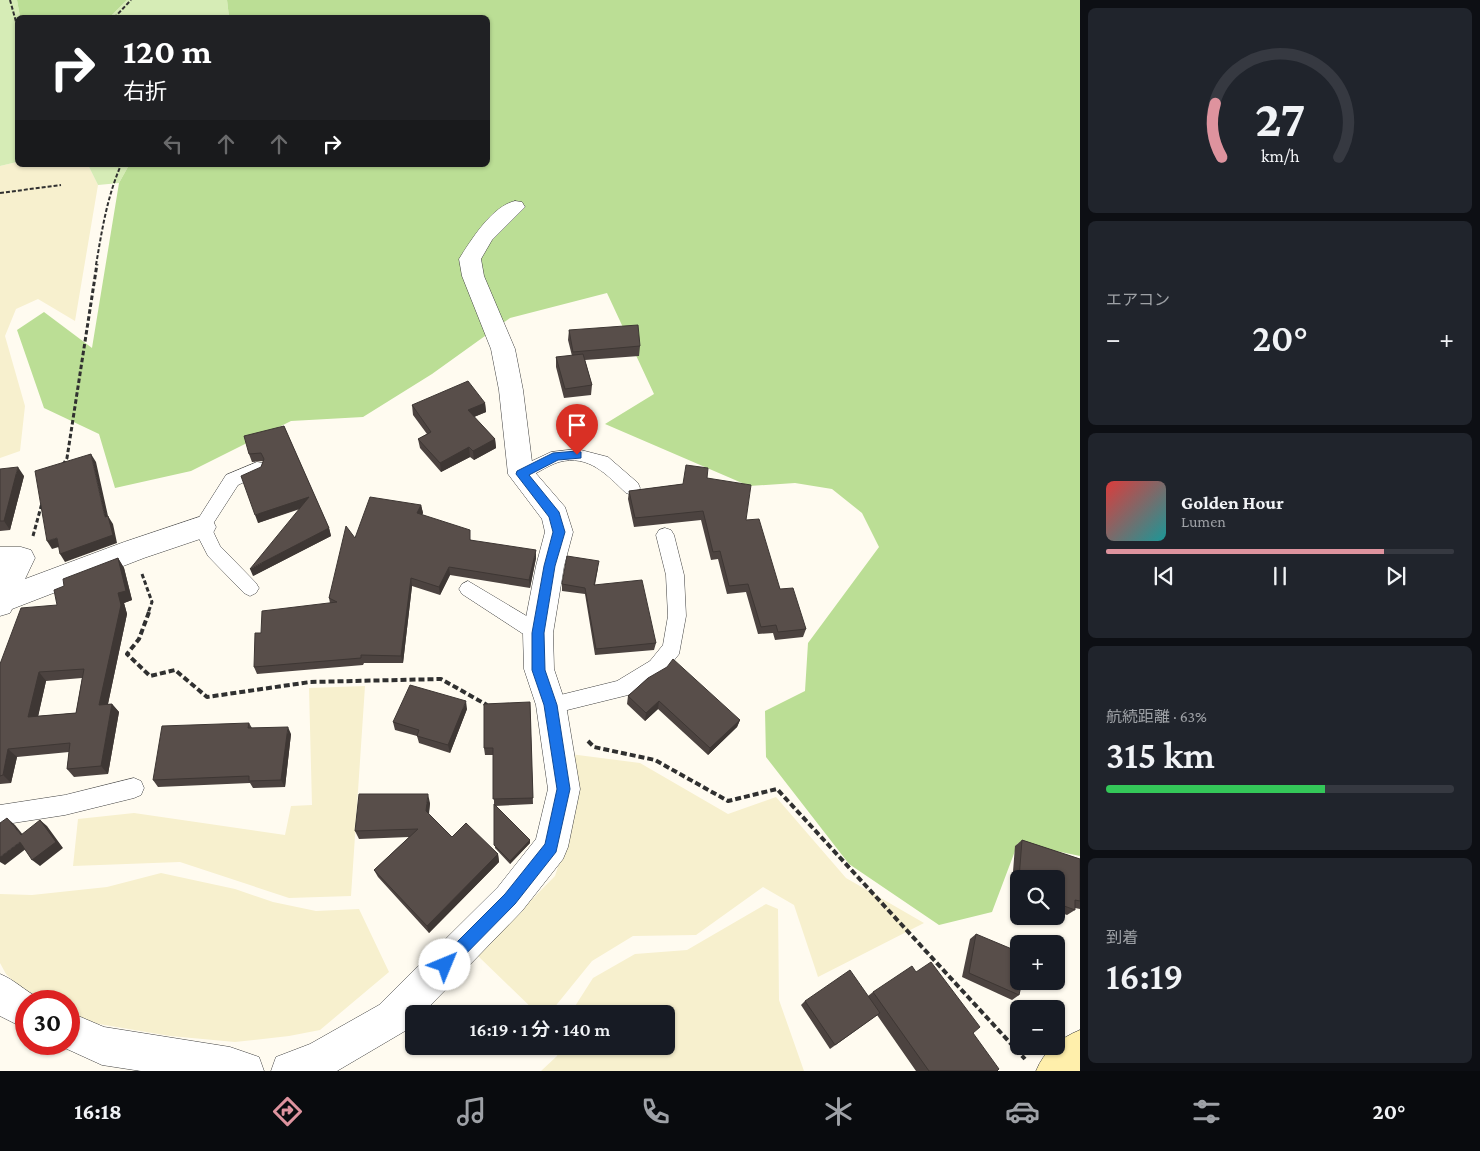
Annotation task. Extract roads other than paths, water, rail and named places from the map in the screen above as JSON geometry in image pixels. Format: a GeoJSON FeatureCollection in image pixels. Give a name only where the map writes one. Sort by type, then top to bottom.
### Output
{"type":"FeatureCollection","features":[{"type":"Feature","properties":{"kind":"main road"},"geometry":{"type":"LineString","coordinates":[[1043,1067],[1080,1049]]}},
{"type":"Feature","properties":{"kind":"street"},"geometry":{"type":"LineString","coordinates":[[290,1071],[321,1059],[392,1018],[510,899],[551,847],[564,789],[551,705],[539,670],[538,633],[550,566],[559,532],[555,515],[521,474],[503,349],[473,276],[470,259],[484,236],[516,207]]}},
{"type":"Feature","properties":{"kind":"street"},"geometry":{"type":"LineString","coordinates":[[0,602],[134,550],[202,527]]}},
{"type":"Feature","properties":{"kind":"street"},"geometry":{"type":"LineString","coordinates":[[0,602],[11,558]]}},
{"type":"Feature","properties":{"kind":"street"},"geometry":{"type":"LineString","coordinates":[[0,992],[15,1005]]}},
{"type":"Feature","properties":{"kind":"street"},"geometry":{"type":"LineString","coordinates":[[80,1035],[102,1046],[230,1066],[245,1071]]}},
{"type":"Feature","properties":{"kind":"lane"},"geometry":{"type":"LineString","coordinates":[[521,474],[557,456],[577,455],[602,461],[632,488]]}},
{"type":"Feature","properties":{"kind":"lane"},"geometry":{"type":"LineString","coordinates":[[250,588],[214,551],[202,527],[232,480],[257,468]]}},
{"type":"Feature","properties":{"kind":"lane"},"geometry":{"type":"LineString","coordinates":[[551,705],[621,689],[657,667],[672,648],[677,616],[675,576],[665,535]]}},
{"type":"Feature","properties":{"kind":"lane"},"geometry":{"type":"LineString","coordinates":[[468,589],[538,633]]}},
{"type":"Feature","properties":{"kind":"lane"},"geometry":{"type":"LineString","coordinates":[[0,815],[65,805],[134,788]]}}]}
